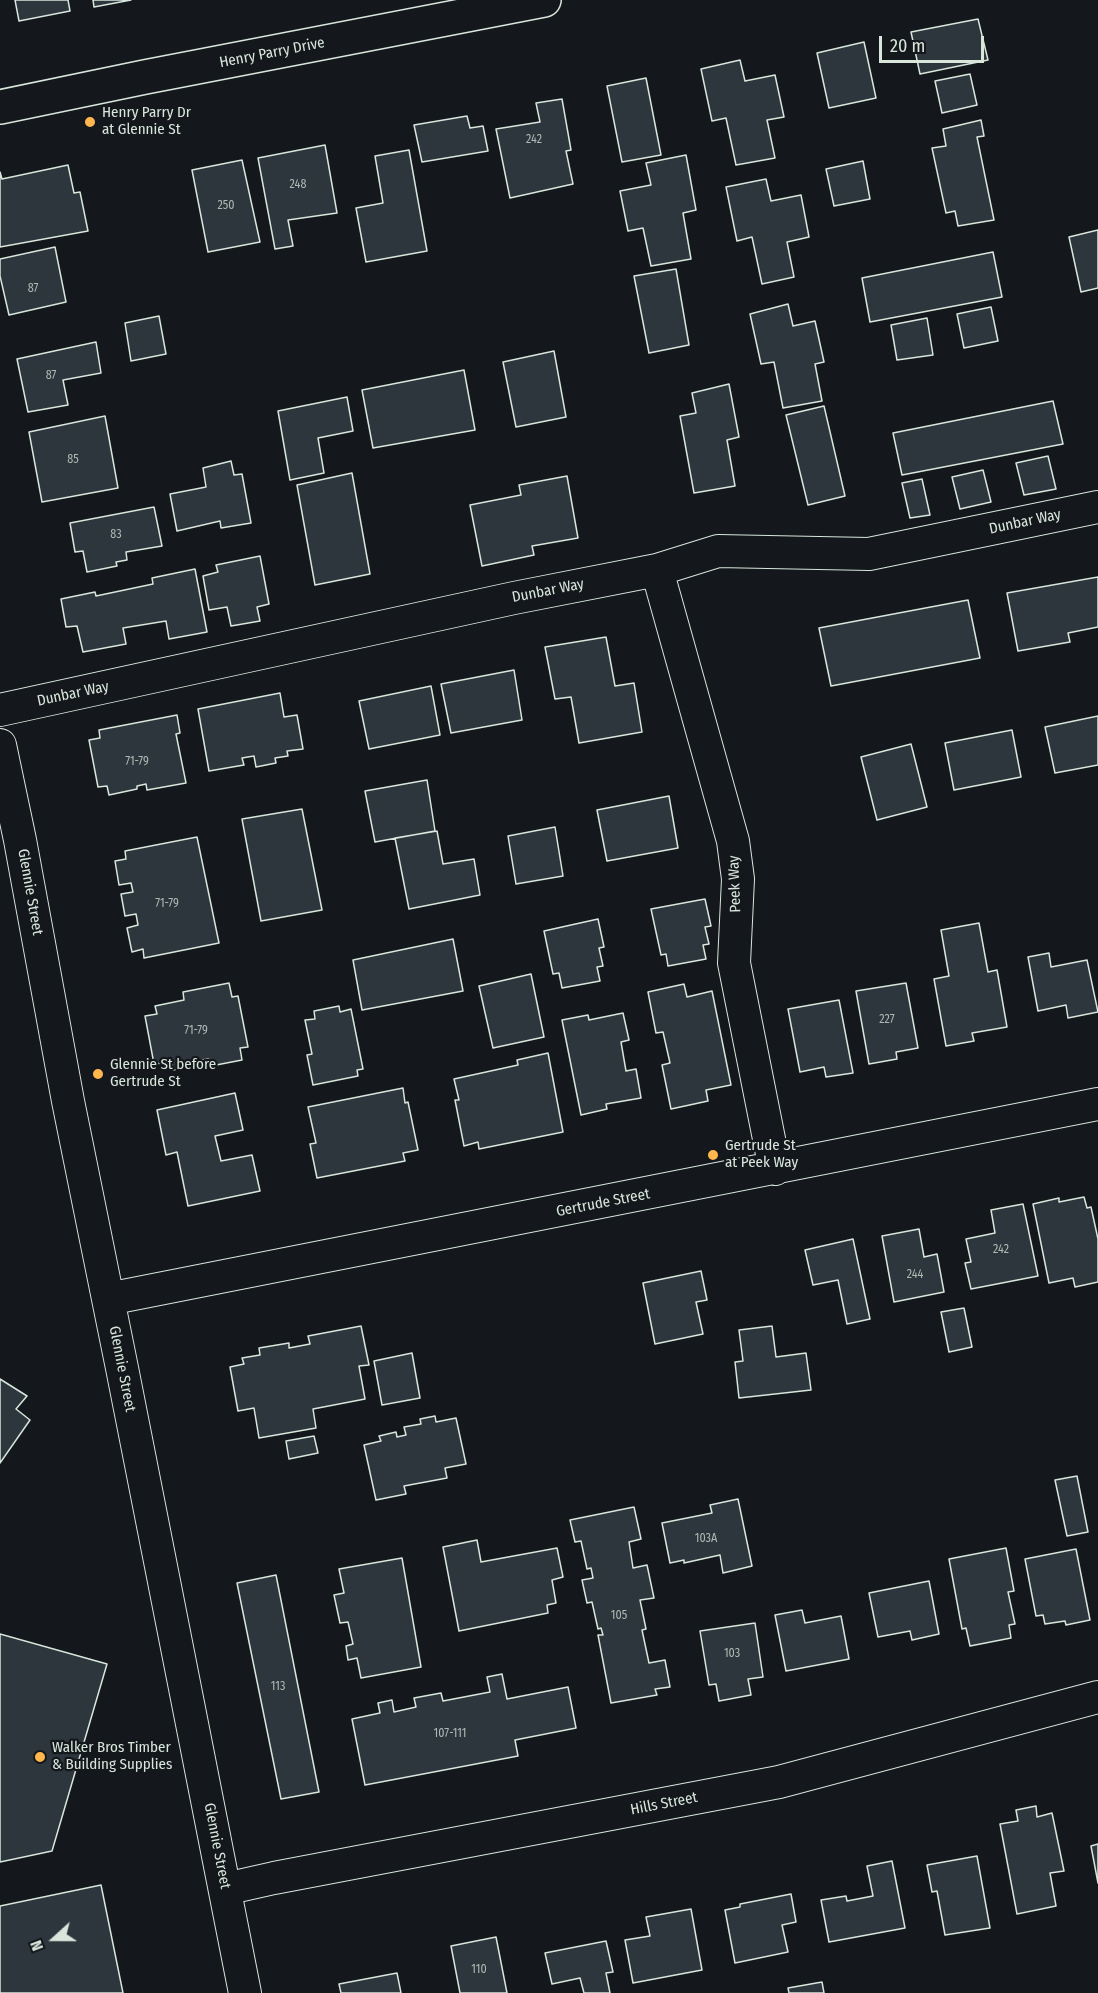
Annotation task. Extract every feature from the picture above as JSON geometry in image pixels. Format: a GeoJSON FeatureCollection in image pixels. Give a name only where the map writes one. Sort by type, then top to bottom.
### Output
{"type":"FeatureCollection","features":[{"type":"Feature","properties":{"kind":"main road","name":"Henry Parry Drive"},"geometry":{"type":"LineString","coordinates":[[0,107],[544,0]]}},
{"type":"Feature","properties":{"kind":"street","name":"Dunbar Way"},"geometry":{"type":"LineString","coordinates":[[0,710],[514,598],[657,570],[718,551],[869,554],[1098,507]]}},
{"type":"Feature","properties":{"kind":"street","name":"Peek Way"},"geometry":{"type":"LineString","coordinates":[[657,570],[733,841],[738,879],[735,963],[775,1169]]}},
{"type":"Feature","properties":{"kind":"street","name":"Glennie Street"},"geometry":{"type":"LineString","coordinates":[[0,745],[20,840],[68,1101],[245,1993]]}},
{"type":"Feature","properties":{"kind":"street","name":"Gertrude Street"},"geometry":{"type":"LineString","coordinates":[[108,1299],[1098,1104]]}},
{"type":"Feature","properties":{"kind":"street","name":"Hills Street"},"geometry":{"type":"LineString","coordinates":[[225,1889],[779,1782],[1098,1697]]}},
{"type":"Feature","properties":{"kind":"building"},"geometry":{"type":"Polygon","coordinates":[[[15,0],[68,0],[70,11],[19,21],[15,0]]]}},
{"type":"Feature","properties":{"kind":"building"},"geometry":{"type":"Polygon","coordinates":[[[93,0],[131,0],[94,7],[93,0]]]}},
{"type":"Feature","properties":{"kind":"building"},"geometry":{"type":"Polygon","coordinates":[[[978,19],[988,60],[920,74],[911,32],[978,19]]]}},
{"type":"Feature","properties":{"kind":"building"},"geometry":{"type":"Polygon","coordinates":[[[864,42],[876,98],[829,108],[817,53],[864,42]]]}},
{"type":"Feature","properties":{"kind":"building"},"geometry":{"type":"Polygon","coordinates":[[[740,60],[745,81],[775,75],[784,117],[767,120],[775,158],[736,165],[726,118],[712,121],[701,69],[740,60]]]}},
{"type":"Feature","properties":{"kind":"building"},"geometry":{"type":"Polygon","coordinates":[[[970,74],[977,105],[942,113],[935,81],[970,74]]]}},
{"type":"Feature","properties":{"kind":"building"},"geometry":{"type":"Polygon","coordinates":[[[646,78],[661,155],[622,162],[607,86],[646,78]]]}},
{"type":"Feature","properties":{"kind":"building"},"geometry":{"type":"Polygon","coordinates":[[[562,99],[571,150],[566,151],[573,184],[510,198],[496,129],[540,122],[536,103],[562,99]]]}},
{"type":"Feature","properties":{"kind":"building"},"geometry":{"type":"Polygon","coordinates":[[[467,116],[470,128],[483,126],[488,151],[422,162],[414,125],[467,116]]]}},
{"type":"Feature","properties":{"kind":"building"},"geometry":{"type":"Polygon","coordinates":[[[981,120],[984,136],[977,137],[994,220],[958,226],[955,211],[946,213],[932,148],[946,146],[943,129],[981,120]]]}},
{"type":"Feature","properties":{"kind":"building"},"geometry":{"type":"Polygon","coordinates":[[[325,145],[337,213],[288,220],[293,246],[275,249],[258,158],[325,145]]]}},
{"type":"Feature","properties":{"kind":"building"},"geometry":{"type":"Polygon","coordinates":[[[409,150],[427,251],[366,262],[356,208],[383,203],[375,156],[409,150]]]}},
{"type":"Feature","properties":{"kind":"building"},"geometry":{"type":"Polygon","coordinates":[[[686,155],[696,210],[683,213],[691,259],[651,266],[643,228],[628,231],[620,191],[651,185],[646,163],[686,155]]]}},
{"type":"Feature","properties":{"kind":"building"},"geometry":{"type":"Polygon","coordinates":[[[242,160],[260,242],[208,252],[192,170],[242,160]]]}},
{"type":"Feature","properties":{"kind":"building"},"geometry":{"type":"Polygon","coordinates":[[[863,161],[870,199],[834,206],[826,169],[863,161]]]}},
{"type":"Feature","properties":{"kind":"building"},"geometry":{"type":"Polygon","coordinates":[[[68,165],[74,193],[80,192],[88,231],[0,247],[0,172],[2,179],[68,165]]]}},
{"type":"Feature","properties":{"kind":"building"},"geometry":{"type":"Polygon","coordinates":[[[766,179],[771,201],[801,195],[809,237],[787,242],[794,277],[762,284],[752,237],[737,241],[726,187],[766,179]]]}},
{"type":"Feature","properties":{"kind":"building"},"geometry":{"type":"Polygon","coordinates":[[[1098,230],[1098,288],[1081,292],[1069,237],[1098,230]]]}},
{"type":"Feature","properties":{"kind":"building"},"geometry":{"type":"Polygon","coordinates":[[[55,247],[66,302],[9,315],[0,276],[0,259],[55,247]]]}},
{"type":"Feature","properties":{"kind":"building"},"geometry":{"type":"Polygon","coordinates":[[[993,252],[1002,297],[870,322],[862,278],[993,252]]]}},
{"type":"Feature","properties":{"kind":"building"},"geometry":{"type":"Polygon","coordinates":[[[676,269],[689,345],[649,353],[634,276],[676,269]]]}},
{"type":"Feature","properties":{"kind":"building"},"geometry":{"type":"Polygon","coordinates":[[[788,304],[793,326],[815,321],[824,362],[815,364],[822,401],[783,408],[774,362],[761,364],[750,314],[788,304]]]}},
{"type":"Feature","properties":{"kind":"building"},"geometry":{"type":"Polygon","coordinates":[[[991,307],[998,341],[964,348],[957,314],[991,307]]]}},
{"type":"Feature","properties":{"kind":"building"},"geometry":{"type":"Polygon","coordinates":[[[159,316],[166,354],[131,361],[125,323],[159,316]]]}},
{"type":"Feature","properties":{"kind":"building"},"geometry":{"type":"Polygon","coordinates":[[[927,318],[933,355],[897,360],[891,325],[927,318]]]}},
{"type":"Feature","properties":{"kind":"building"},"geometry":{"type":"Polygon","coordinates":[[[96,342],[101,373],[63,380],[68,405],[28,412],[17,359],[96,342]]]}},
{"type":"Feature","properties":{"kind":"building"},"geometry":{"type":"Polygon","coordinates":[[[554,351],[566,417],[516,427],[503,362],[554,351]]]}},
{"type":"Feature","properties":{"kind":"building"},"geometry":{"type":"Polygon","coordinates":[[[464,370],[475,430],[373,448],[362,390],[464,370]]]}},
{"type":"Feature","properties":{"kind":"building"},"geometry":{"type":"Polygon","coordinates":[[[729,384],[739,437],[727,440],[735,486],[694,493],[680,416],[696,413],[692,393],[729,384]]]}},
{"type":"Feature","properties":{"kind":"building"},"geometry":{"type":"Polygon","coordinates":[[[347,397],[353,431],[318,438],[324,473],[290,480],[278,411],[347,397]]]}},
{"type":"Feature","properties":{"kind":"building"},"geometry":{"type":"Polygon","coordinates":[[[1053,401],[1063,444],[902,475],[893,433],[1053,401]]]}},
{"type":"Feature","properties":{"kind":"building"},"geometry":{"type":"Polygon","coordinates":[[[824,406],[845,496],[808,505],[786,415],[824,406]]]}},
{"type":"Feature","properties":{"kind":"building"},"geometry":{"type":"Polygon","coordinates":[[[105,416],[118,488],[42,502],[29,432],[105,416]]]}},
{"type":"Feature","properties":{"kind":"building"},"geometry":{"type":"Polygon","coordinates":[[[1048,456],[1056,489],[1024,495],[1016,463],[1048,456]]]}},
{"type":"Feature","properties":{"kind":"building"},"geometry":{"type":"Polygon","coordinates":[[[231,461],[234,475],[242,474],[251,523],[221,528],[220,521],[177,531],[170,494],[206,487],[203,468],[231,461]]]}},
{"type":"Feature","properties":{"kind":"building"},"geometry":{"type":"Polygon","coordinates":[[[983,470],[991,502],[960,509],[952,477],[983,470]]]}},
{"type":"Feature","properties":{"kind":"building"},"geometry":{"type":"Polygon","coordinates":[[[352,473],[370,574],[315,585],[297,485],[352,473]]]}},
{"type":"Feature","properties":{"kind":"building"},"geometry":{"type":"Polygon","coordinates":[[[567,476],[578,538],[532,546],[534,555],[482,566],[470,505],[521,495],[519,485],[567,476]]]}},
{"type":"Feature","properties":{"kind":"building"},"geometry":{"type":"Polygon","coordinates":[[[922,479],[930,515],[910,518],[902,483],[922,479]]]}},
{"type":"Feature","properties":{"kind":"building"},"geometry":{"type":"Polygon","coordinates":[[[154,507],[162,546],[126,552],[127,560],[116,562],[117,566],[87,572],[83,551],[75,552],[70,523],[154,507]]]}},
{"type":"Feature","properties":{"kind":"building"},"geometry":{"type":"Polygon","coordinates":[[[260,556],[269,604],[257,607],[260,621],[231,626],[227,607],[209,610],[203,576],[218,572],[216,565],[260,556]]]}},
{"type":"Feature","properties":{"kind":"building"},"geometry":{"type":"Polygon","coordinates":[[[195,569],[207,632],[169,639],[166,621],[123,628],[126,644],[83,652],[77,626],[66,627],[61,599],[95,592],[96,596],[153,584],[152,578],[195,569]]]}},
{"type":"Feature","properties":{"kind":"building"},"geometry":{"type":"Polygon","coordinates":[[[1098,577],[1098,627],[1068,633],[1070,642],[1018,651],[1007,593],[1098,577]]]}},
{"type":"Feature","properties":{"kind":"building"},"geometry":{"type":"Polygon","coordinates":[[[968,600],[980,658],[831,686],[819,628],[968,600]]]}},
{"type":"Feature","properties":{"kind":"building"},"geometry":{"type":"Polygon","coordinates":[[[606,637],[615,686],[634,683],[642,732],[579,743],[571,697],[555,699],[545,647],[606,637]]]}},
{"type":"Feature","properties":{"kind":"building"},"geometry":{"type":"Polygon","coordinates":[[[514,670],[522,720],[451,733],[441,684],[514,670]]]}},
{"type":"Feature","properties":{"kind":"building"},"geometry":{"type":"Polygon","coordinates":[[[431,686],[440,735],[369,749],[359,701],[431,686]]]}},
{"type":"Feature","properties":{"kind":"building"},"geometry":{"type":"Polygon","coordinates":[[[280,693],[284,717],[297,715],[303,749],[287,751],[288,756],[275,758],[276,763],[256,767],[254,756],[242,758],[244,765],[209,771],[198,709],[280,693]]]}},
{"type":"Feature","properties":{"kind":"building"},"geometry":{"type":"Polygon","coordinates":[[[177,715],[180,733],[176,734],[186,783],[147,790],[146,784],[137,786],[137,789],[109,795],[107,786],[98,787],[89,740],[100,738],[99,730],[177,715]]]}},
{"type":"Feature","properties":{"kind":"building"},"geometry":{"type":"Polygon","coordinates":[[[1098,716],[1098,765],[1055,773],[1045,727],[1098,716]]]}},
{"type":"Feature","properties":{"kind":"building"},"geometry":{"type":"Polygon","coordinates":[[[1012,730],[1021,777],[954,790],[945,743],[1012,730]]]}},
{"type":"Feature","properties":{"kind":"building"},"geometry":{"type":"Polygon","coordinates":[[[911,744],[927,807],[877,820],[861,757],[911,744]]]}},
{"type":"Feature","properties":{"kind":"building"},"geometry":{"type":"Polygon","coordinates":[[[427,780],[435,831],[375,842],[365,791],[427,780]]]}},
{"type":"Feature","properties":{"kind":"building"},"geometry":{"type":"Polygon","coordinates":[[[669,796],[678,848],[607,861],[597,810],[669,796]]]}},
{"type":"Feature","properties":{"kind":"building"},"geometry":{"type":"Polygon","coordinates":[[[302,809],[322,910],[261,921],[242,819],[302,809]]]}},
{"type":"Feature","properties":{"kind":"building"},"geometry":{"type":"Polygon","coordinates":[[[555,827],[563,876],[516,884],[508,836],[555,827]]]}},
{"type":"Feature","properties":{"kind":"building"},"geometry":{"type":"Polygon","coordinates":[[[437,831],[443,864],[474,859],[480,895],[409,909],[395,838],[437,831]]]}},
{"type":"Feature","properties":{"kind":"building"},"geometry":{"type":"Polygon","coordinates":[[[197,837],[219,943],[144,958],[143,949],[132,952],[127,928],[138,925],[136,914],[125,916],[121,894],[133,892],[131,883],[119,885],[115,861],[126,859],[125,851],[197,837]]]}},
{"type":"Feature","properties":{"kind":"building"},"geometry":{"type":"Polygon","coordinates":[[[705,899],[711,926],[705,927],[709,944],[703,945],[706,959],[668,966],[666,954],[661,955],[651,909],[705,899]]]}},
{"type":"Feature","properties":{"kind":"building"},"geometry":{"type":"Polygon","coordinates":[[[598,919],[604,947],[599,948],[603,966],[597,967],[600,981],[562,988],[559,973],[553,974],[544,931],[598,919]]]}},
{"type":"Feature","properties":{"kind":"building"},"geometry":{"type":"Polygon","coordinates":[[[979,923],[988,972],[997,970],[1007,1027],[972,1033],[974,1041],[946,1046],[934,979],[949,976],[941,930],[979,923]]]}},
{"type":"Feature","properties":{"kind":"building"},"geometry":{"type":"Polygon","coordinates":[[[453,939],[463,991],[362,1010],[353,960],[453,939]]]}},
{"type":"Feature","properties":{"kind":"building"},"geometry":{"type":"Polygon","coordinates":[[[1049,953],[1051,967],[1087,960],[1098,1012],[1068,1018],[1066,1005],[1038,1011],[1028,957],[1049,953]]]}},
{"type":"Feature","properties":{"kind":"building"},"geometry":{"type":"Polygon","coordinates":[[[531,974],[544,1037],[493,1048],[479,986],[531,974]]]}},
{"type":"Feature","properties":{"kind":"building"},"geometry":{"type":"Polygon","coordinates":[[[229,983],[232,997],[238,996],[248,1047],[240,1048],[242,1060],[211,1066],[209,1059],[193,1061],[194,1066],[173,1070],[171,1062],[154,1064],[145,1016],[157,1014],[155,1006],[184,1000],[183,992],[229,983]]]}},
{"type":"Feature","properties":{"kind":"building"},"geometry":{"type":"Polygon","coordinates":[[[906,983],[918,1048],[896,1052],[897,1059],[869,1064],[856,991],[906,983]]]}},
{"type":"Feature","properties":{"kind":"building"},"geometry":{"type":"Polygon","coordinates":[[[684,984],[687,997],[712,991],[731,1085],[706,1090],[708,1101],[671,1109],[662,1065],[670,1063],[663,1032],[656,1033],[648,992],[684,984]]]}},
{"type":"Feature","properties":{"kind":"building"},"geometry":{"type":"Polygon","coordinates":[[[839,1000],[853,1073],[826,1077],[824,1067],[800,1072],[788,1009],[839,1000]]]}},
{"type":"Feature","properties":{"kind":"building"},"geometry":{"type":"Polygon","coordinates":[[[339,1006],[340,1012],[351,1009],[363,1069],[357,1070],[358,1076],[313,1085],[307,1055],[312,1054],[305,1020],[315,1019],[314,1011],[339,1006]]]}},
{"type":"Feature","properties":{"kind":"building"},"geometry":{"type":"Polygon","coordinates":[[[623,1013],[629,1040],[621,1042],[626,1071],[636,1069],[641,1098],[606,1104],[607,1109],[581,1115],[562,1020],[588,1015],[589,1020],[623,1013]]]}},
{"type":"Feature","properties":{"kind":"building"},"geometry":{"type":"Polygon","coordinates":[[[548,1053],[563,1132],[479,1149],[478,1142],[464,1146],[455,1100],[459,1100],[454,1079],[518,1065],[517,1060],[548,1053]]]}},
{"type":"Feature","properties":{"kind":"building"},"geometry":{"type":"Polygon","coordinates":[[[403,1088],[418,1150],[403,1153],[405,1161],[317,1178],[310,1144],[316,1143],[308,1107],[403,1088]]]}},
{"type":"Feature","properties":{"kind":"building"},"geometry":{"type":"Polygon","coordinates":[[[235,1093],[243,1130],[215,1136],[221,1161],[252,1155],[260,1191],[188,1206],[177,1152],[166,1155],[157,1110],[235,1093]]]}},
{"type":"Feature","properties":{"kind":"building"},"geometry":{"type":"Polygon","coordinates":[[[1084,1197],[1087,1208],[1091,1207],[1098,1239],[1098,1282],[1075,1287],[1073,1278],[1049,1283],[1033,1204],[1059,1198],[1059,1202],[1084,1197]]]}},
{"type":"Feature","properties":{"kind":"building"},"geometry":{"type":"Polygon","coordinates":[[[1023,1204],[1038,1276],[971,1289],[965,1263],[971,1262],[966,1239],[995,1233],[991,1210],[1023,1204]]]}},
{"type":"Feature","properties":{"kind":"building"},"geometry":{"type":"Polygon","coordinates":[[[919,1229],[924,1257],[937,1254],[944,1292],[894,1302],[882,1236],[919,1229]]]}},
{"type":"Feature","properties":{"kind":"building"},"geometry":{"type":"Polygon","coordinates":[[[853,1239],[870,1319],[847,1324],[838,1280],[813,1285],[805,1250],[853,1239]]]}},
{"type":"Feature","properties":{"kind":"building"},"geometry":{"type":"Polygon","coordinates":[[[701,1271],[707,1300],[696,1302],[703,1334],[655,1344],[643,1283],[701,1271]]]}},
{"type":"Feature","properties":{"kind":"building"},"geometry":{"type":"Polygon","coordinates":[[[964,1308],[972,1347],[949,1352],[941,1312],[964,1308]]]}},
{"type":"Feature","properties":{"kind":"building"},"geometry":{"type":"Polygon","coordinates":[[[361,1326],[369,1365],[359,1366],[365,1399],[313,1409],[316,1428],[259,1438],[254,1408],[238,1411],[230,1367],[244,1364],[242,1358],[260,1355],[259,1348],[289,1343],[289,1348],[310,1344],[308,1336],[361,1326]]]}},
{"type":"Feature","properties":{"kind":"building"},"geometry":{"type":"Polygon","coordinates":[[[772,1326],[776,1357],[806,1353],[811,1390],[739,1398],[735,1362],[743,1361],[739,1330],[772,1326]]]}},
{"type":"Feature","properties":{"kind":"building"},"geometry":{"type":"Polygon","coordinates":[[[412,1353],[420,1398],[382,1405],[374,1361],[412,1353]]]}},
{"type":"Feature","properties":{"kind":"building"},"geometry":{"type":"Polygon","coordinates":[[[0,1379],[27,1396],[16,1409],[30,1420],[0,1463],[0,1379]]]}},
{"type":"Feature","properties":{"kind":"building"},"geometry":{"type":"Polygon","coordinates":[[[435,1416],[436,1422],[456,1418],[466,1464],[445,1468],[447,1478],[404,1486],[406,1494],[376,1500],[364,1445],[381,1441],[379,1436],[396,1432],[397,1437],[406,1435],[404,1427],[421,1424],[420,1419],[435,1416]]]}},
{"type":"Feature","properties":{"kind":"building"},"geometry":{"type":"Polygon","coordinates":[[[314,1436],[318,1453],[289,1459],[286,1441],[314,1436]]]}},
{"type":"Feature","properties":{"kind":"building"},"geometry":{"type":"Polygon","coordinates":[[[1077,1476],[1088,1532],[1067,1536],[1055,1480],[1077,1476]]]}},
{"type":"Feature","properties":{"kind":"building"},"geometry":{"type":"Polygon","coordinates":[[[738,1499],[752,1566],[723,1573],[720,1555],[684,1563],[684,1560],[670,1563],[662,1523],[712,1513],[710,1505],[738,1499]]]}},
{"type":"Feature","properties":{"kind":"building"},"geometry":{"type":"Polygon","coordinates":[[[634,1507],[641,1539],[629,1542],[633,1568],[647,1565],[654,1598],[640,1600],[646,1629],[642,1630],[649,1663],[665,1660],[670,1687],[655,1689],[657,1695],[611,1703],[598,1635],[603,1635],[601,1628],[598,1629],[592,1602],[587,1603],[582,1580],[593,1578],[591,1568],[587,1569],[581,1541],[575,1542],[570,1520],[634,1507]]]}},
{"type":"Feature","properties":{"kind":"building"},"geometry":{"type":"Polygon","coordinates":[[[477,1540],[481,1562],[557,1548],[563,1577],[552,1580],[556,1603],[547,1605],[548,1613],[459,1631],[443,1547],[477,1540]]]}},
{"type":"Feature","properties":{"kind":"building"},"geometry":{"type":"Polygon","coordinates":[[[1006,1548],[1014,1591],[1008,1592],[1015,1624],[1009,1625],[1011,1638],[970,1646],[966,1628],[962,1629],[949,1559],[1006,1548]]]}},
{"type":"Feature","properties":{"kind":"building"},"geometry":{"type":"Polygon","coordinates":[[[1076,1549],[1090,1620],[1066,1625],[1065,1621],[1045,1624],[1043,1615],[1036,1616],[1025,1559],[1076,1549]]]}},
{"type":"Feature","properties":{"kind":"building"},"geometry":{"type":"Polygon","coordinates":[[[402,1558],[421,1667],[361,1678],[357,1658],[348,1660],[346,1646],[353,1644],[348,1622],[340,1623],[334,1595],[344,1593],[339,1569],[402,1558]]]}},
{"type":"Feature","properties":{"kind":"building"},"geometry":{"type":"Polygon","coordinates":[[[276,1575],[319,1792],[281,1799],[237,1583],[276,1575]]]}},
{"type":"Feature","properties":{"kind":"building"},"geometry":{"type":"Polygon","coordinates":[[[929,1581],[939,1634],[912,1640],[910,1631],[878,1637],[869,1593],[929,1581]]]}},
{"type":"Feature","properties":{"kind":"building"},"geometry":{"type":"Polygon","coordinates":[[[802,1610],[805,1623],[841,1616],[849,1659],[786,1671],[775,1615],[802,1610]]]}},
{"type":"Feature","properties":{"kind":"building"},"geometry":{"type":"Polygon","coordinates":[[[755,1623],[763,1677],[748,1679],[751,1695],[719,1701],[716,1684],[709,1685],[700,1631],[755,1623]]]}},
{"type":"Feature","properties":{"kind":"building","name":"Walker Bros Timber & Building Supplies"},"geometry":{"type":"Polygon","coordinates":[[[0,1634],[107,1664],[52,1851],[0,1862],[0,1634]]]}},
{"type":"Feature","properties":{"kind":"building"},"geometry":{"type":"Polygon","coordinates":[[[502,1674],[507,1699],[568,1687],[576,1728],[515,1740],[518,1756],[365,1785],[352,1719],[380,1713],[378,1703],[392,1700],[394,1712],[416,1707],[414,1698],[441,1693],[443,1701],[490,1692],[487,1677],[502,1674]]]}},
{"type":"Feature","properties":{"kind":"building"},"geometry":{"type":"Polygon","coordinates":[[[1036,1806],[1037,1817],[1052,1813],[1064,1871],[1050,1873],[1056,1906],[1017,1914],[1000,1824],[1018,1821],[1016,1810],[1036,1806]]]}},
{"type":"Feature","properties":{"kind":"building"},"geometry":{"type":"Polygon","coordinates":[[[1098,1844],[1098,1883],[1091,1846],[1098,1844]]]}},
{"type":"Feature","properties":{"kind":"building"},"geometry":{"type":"Polygon","coordinates":[[[977,1856],[990,1928],[945,1935],[937,1891],[932,1892],[927,1865],[977,1856]]]}},
{"type":"Feature","properties":{"kind":"building"},"geometry":{"type":"Polygon","coordinates":[[[892,1861],[905,1928],[829,1942],[821,1900],[846,1896],[847,1901],[873,1896],[867,1866],[892,1861]]]}},
{"type":"Feature","properties":{"kind":"building"},"geometry":{"type":"Polygon","coordinates":[[[101,1885],[123,1993],[0,1993],[0,1906],[101,1885]]]}},
{"type":"Feature","properties":{"kind":"building"},"geometry":{"type":"Polygon","coordinates":[[[791,1894],[796,1922],[782,1925],[788,1952],[735,1963],[725,1910],[740,1907],[740,1904],[791,1894]]]}},
{"type":"Feature","properties":{"kind":"building"},"geometry":{"type":"Polygon","coordinates":[[[691,1909],[702,1970],[633,1983],[625,1940],[650,1936],[646,1917],[691,1909]]]}},
{"type":"Feature","properties":{"kind":"building"},"geometry":{"type":"Polygon","coordinates":[[[496,1937],[507,1993],[460,1993],[451,1946],[496,1937]]]}},
{"type":"Feature","properties":{"kind":"building"},"geometry":{"type":"Polygon","coordinates":[[[606,1941],[613,1972],[606,1973],[610,1993],[584,1993],[580,1978],[552,1984],[545,1953],[606,1941]]]}},
{"type":"Feature","properties":{"kind":"building"},"geometry":{"type":"Polygon","coordinates":[[[397,1973],[401,1993],[341,1993],[339,1984],[397,1973]]]}},
{"type":"Feature","properties":{"kind":"building"},"geometry":{"type":"Polygon","coordinates":[[[822,1982],[824,1993],[789,1993],[788,1988],[822,1982]]]}},
{"type":"Feature","properties":{"kind":"place","name":"Henry Parry Dr at Glennie St"},"geometry":{"type":"Point","coordinates":[90,122]}},
{"type":"Feature","properties":{"kind":"place","name":"Glennie St before Gertrude St"},"geometry":{"type":"Point","coordinates":[98,1074]}},
{"type":"Feature","properties":{"kind":"place","name":"Gertrude St at Peek Way"},"geometry":{"type":"Point","coordinates":[713,1155]}},
{"type":"Feature","properties":{"kind":"place","name":"Walker Bros Timber & Building Supplies"},"geometry":{"type":"Point","coordinates":[40,1757]}}]}
